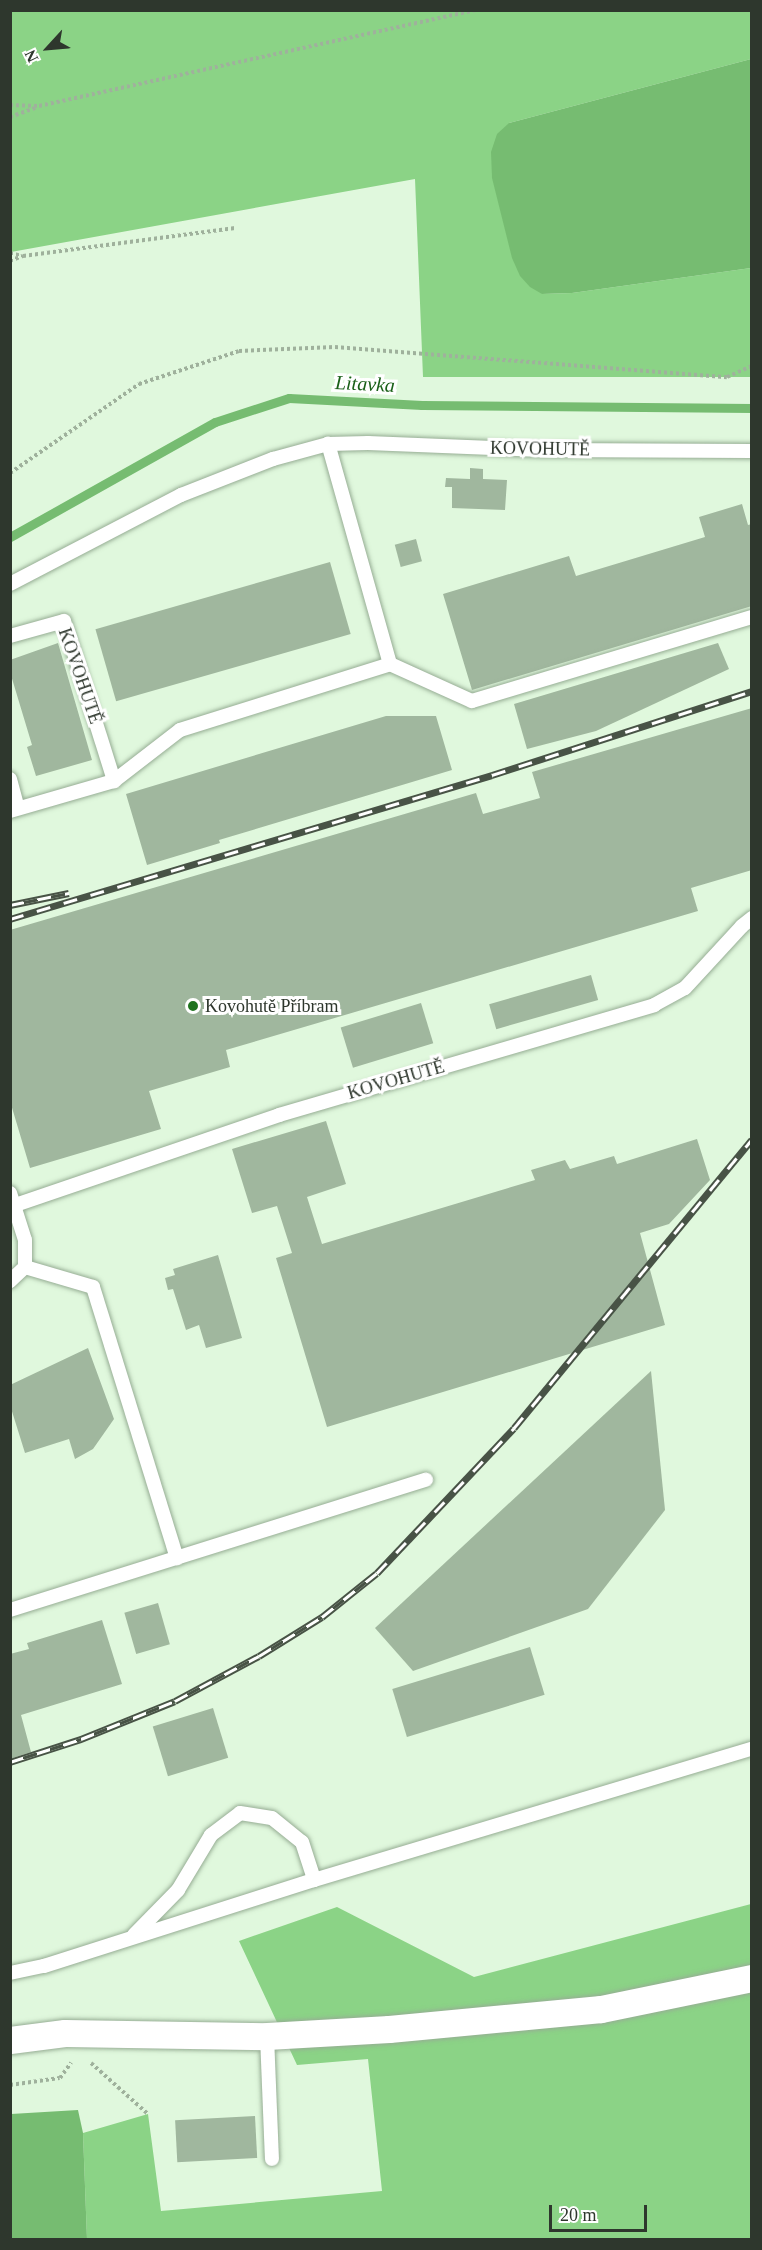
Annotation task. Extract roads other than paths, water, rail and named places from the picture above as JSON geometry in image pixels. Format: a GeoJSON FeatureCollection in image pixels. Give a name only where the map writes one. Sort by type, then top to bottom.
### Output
{"type":"FeatureCollection","features":[{"type":"Feature","properties":{"kind":"street"},"geometry":{"type":"LineString","coordinates":[[10,2040],[72,2043],[389,2029],[601,2009],[752,1978]]}},
{"type":"Feature","properties":{"kind":"lane","name":"KOVOHUTĚ"},"geometry":{"type":"LineString","coordinates":[[10,584],[181,495],[273,459],[328,444],[368,443],[542,450],[752,451]]}},
{"type":"Feature","properties":{"kind":"lane"},"geometry":{"type":"LineString","coordinates":[[328,444],[390,664]]}},
{"type":"Feature","properties":{"kind":"lane"},"geometry":{"type":"LineString","coordinates":[[10,779],[14,810],[114,781],[180,730],[390,664],[472,701],[752,617]]}},
{"type":"Feature","properties":{"kind":"lane","name":"KOVOHUTĚ"},"geometry":{"type":"LineString","coordinates":[[10,636],[64,621],[114,781]]}},
{"type":"Feature","properties":{"kind":"lane","name":"KOVOHUTĚ"},"geometry":{"type":"LineString","coordinates":[[25,1266],[25,1240],[13,1199],[279,1114],[654,1005],[686,988],[752,918]]}},
{"type":"Feature","properties":{"kind":"lane"},"geometry":{"type":"LineString","coordinates":[[10,1281],[25,1266],[93,1287],[177,1558]]}},
{"type":"Feature","properties":{"kind":"lane"},"geometry":{"type":"LineString","coordinates":[[10,1610],[426,1480]]}},
{"type":"Feature","properties":{"kind":"lane"},"geometry":{"type":"LineString","coordinates":[[10,1973],[44,1966],[314,1880],[752,1749]]}},
{"type":"Feature","properties":{"kind":"lane"},"geometry":{"type":"LineString","coordinates":[[133,1936],[178,1890],[211,1835],[240,1813],[272,1818],[302,1842],[314,1880]]}},
{"type":"Feature","properties":{"kind":"lane"},"geometry":{"type":"LineString","coordinates":[[267,2036],[272,2158]]}},
{"type":"Feature","properties":{"kind":"waterway","name":"Litavka"},"geometry":{"type":"LineString","coordinates":[[10,537],[215,422],[289,398],[422,405],[752,408]]}},
{"type":"Feature","properties":{"kind":"railway"},"geometry":{"type":"LineString","coordinates":[[10,919],[492,775],[752,691]]}},
{"type":"Feature","properties":{"kind":"railway"},"geometry":{"type":"LineString","coordinates":[[10,905],[69,893]]}},
{"type":"Feature","properties":{"kind":"railway"},"geometry":{"type":"LineString","coordinates":[[10,1762],[81,1739],[175,1701],[259,1656],[322,1617],[377,1573],[514,1428],[752,1139]]}},
{"type":"Feature","properties":{"kind":"place","name":"Kovohutě Příbram"},"geometry":{"type":"Point","coordinates":[193,1006]}}]}
